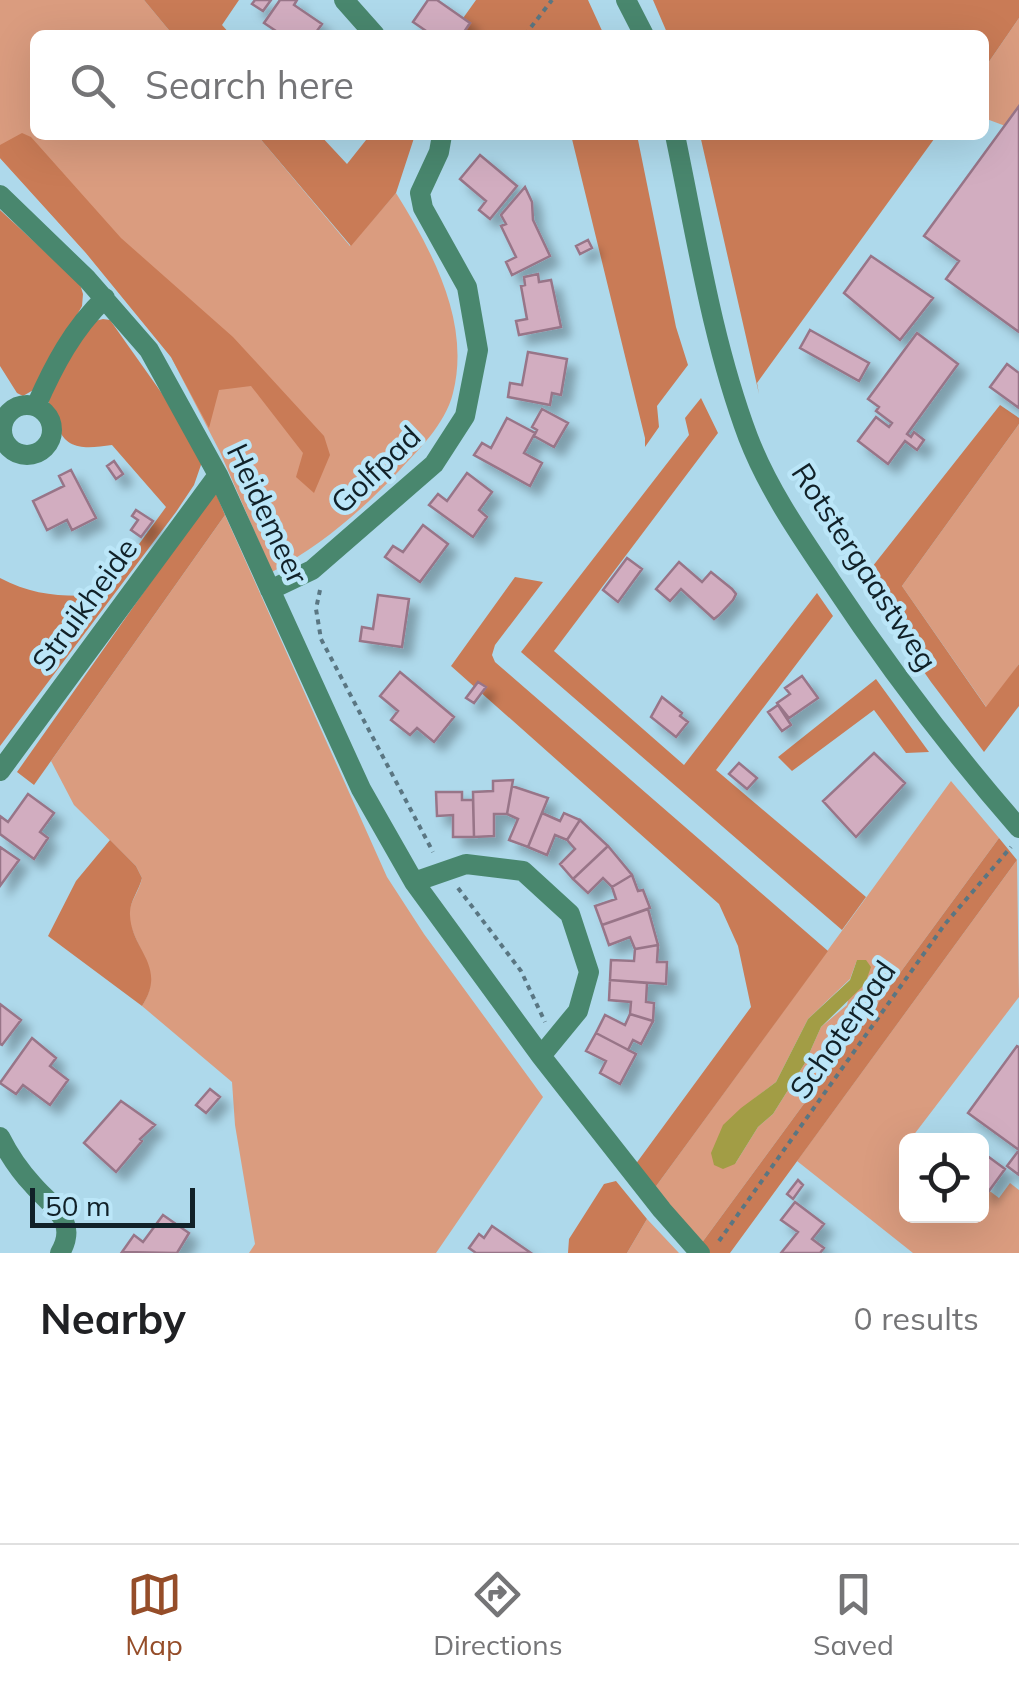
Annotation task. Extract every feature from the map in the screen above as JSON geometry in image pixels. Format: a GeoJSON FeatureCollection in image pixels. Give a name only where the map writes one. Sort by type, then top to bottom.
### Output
{"type":"FeatureCollection","features":[{"type":"Feature","properties":{"kind":"street"},"geometry":{"type":"LineString","coordinates":[[344,0],[370,30]]}},
{"type":"Feature","properties":{"kind":"street"},"geometry":{"type":"LineString","coordinates":[[626,0],[641,30]]}},
{"type":"Feature","properties":{"kind":"street","name":"Golfpad"},"geometry":{"type":"LineString","coordinates":[[270,590],[312,570],[434,464],[465,416],[478,350],[466,287],[423,208],[420,193],[441,140]]}},
{"type":"Feature","properties":{"kind":"street","name":"Rotstergaastweg"},"geometry":{"type":"LineString","coordinates":[[676,140],[716,327],[748,436],[766,475],[787,515],[858,622],[943,736],[1019,828]]}},
{"type":"Feature","properties":{"kind":"street","name":"Heidemeer"},"geometry":{"type":"LineString","coordinates":[[0,195],[105,298],[150,350],[218,475],[361,789],[414,882],[547,1048],[662,1210],[708,1249]]}},
{"type":"Feature","properties":{"kind":"street"},"geometry":{"type":"LineString","coordinates":[[36,406],[65,346],[86,316],[105,298]]}},
{"type":"Feature","properties":{"kind":"street","name":"Struikheide"},"geometry":{"type":"LineString","coordinates":[[0,772],[218,475]]}},
{"type":"Feature","properties":{"kind":"street"},"geometry":{"type":"LineString","coordinates":[[414,882],[466,864],[523,870],[570,914],[589,972],[578,1011],[547,1048]]}},
{"type":"Feature","properties":{"kind":"street"},"geometry":{"type":"LineString","coordinates":[[0,1137],[22,1173],[61,1212],[68,1228],[60,1253]]}},
{"type":"Feature","properties":{"kind":"path"},"geometry":{"type":"LineString","coordinates":[[530,30],[552,0]]}},
{"type":"Feature","properties":{"kind":"path"},"geometry":{"type":"LineString","coordinates":[[312,570],[320,587],[316,609],[321,639],[443,872],[476,908],[521,971],[547,1048]]}},
{"type":"Feature","properties":{"kind":"path","name":"Schoterpad"},"geometry":{"type":"LineString","coordinates":[[708,1249],[945,924],[1019,839]]}},
{"type":"Feature","properties":{"kind":"shaded area"},"geometry":{"type":"Polygon","coordinates":[[[0,0],[144,0],[169,30],[30,30],[30,140],[261,140],[350,246],[396,193],[435,263],[452,314],[457,366],[444,416],[422,446],[368,502],[323,539],[272,572],[220,452],[171,357],[86,253],[0,158],[0,0]]]}},
{"type":"Feature","properties":{"kind":"shaded area"},"geometry":{"type":"Polygon","coordinates":[[[144,0],[239,0],[222,25],[226,30],[169,30],[144,0]]]}},
{"type":"Feature","properties":{"kind":"shaded area"},"geometry":{"type":"Polygon","coordinates":[[[476,0],[588,0],[602,30],[455,30],[476,0]]]}},
{"type":"Feature","properties":{"kind":"shaded area"},"geometry":{"type":"Polygon","coordinates":[[[653,0],[1019,0],[1019,18],[989,62],[989,30],[666,30],[653,0]]]}},
{"type":"Feature","properties":{"kind":"shaded area"},"geometry":{"type":"Polygon","coordinates":[[[1019,18],[1019,131],[989,120],[989,62],[1019,18]]]}},
{"type":"Feature","properties":{"kind":"shaded area"},"geometry":{"type":"Polygon","coordinates":[[[22,133],[30,137],[121,238],[233,337],[324,436],[330,455],[314,493],[296,477],[303,453],[251,386],[219,390],[209,428],[171,357],[86,253],[0,158],[0,145],[22,133]]]}},
{"type":"Feature","properties":{"kind":"shaded area"},"geometry":{"type":"Polygon","coordinates":[[[261,140],[325,140],[347,164],[366,140],[413,140],[396,193],[351,246],[261,140]]]}},
{"type":"Feature","properties":{"kind":"shaded area"},"geometry":{"type":"Polygon","coordinates":[[[572,140],[638,140],[676,327],[688,365],[657,406],[659,427],[645,447],[572,140]]]}},
{"type":"Feature","properties":{"kind":"shaded area"},"geometry":{"type":"Polygon","coordinates":[[[701,140],[933,140],[757,383],[759,394],[701,140]]]}},
{"type":"Feature","properties":{"kind":"shaded area"},"geometry":{"type":"Polygon","coordinates":[[[0,210],[80,284],[83,294],[82,306],[35,389],[23,396],[0,366],[0,210]]]}},
{"type":"Feature","properties":{"kind":"shaded area"},"geometry":{"type":"Polygon","coordinates":[[[110,320],[163,395],[202,462],[194,485],[176,512],[0,746],[0,578],[50,594],[102,595],[166,507],[112,445],[87,447],[67,441],[51,412],[49,396],[56,376],[95,321],[110,320]]]}},
{"type":"Feature","properties":{"kind":"shaded area"},"geometry":{"type":"Polygon","coordinates":[[[701,398],[718,433],[554,651],[684,765],[817,593],[833,616],[716,770],[866,897],[842,930],[521,652],[689,435],[685,418],[701,398]]]}},
{"type":"Feature","properties":{"kind":"shaded area"},"geometry":{"type":"Polygon","coordinates":[[[1000,405],[1019,418],[1019,424],[902,586],[986,707],[1019,664],[1019,706],[984,752],[861,581],[1000,405]]]}},
{"type":"Feature","properties":{"kind":"shaded area"},"geometry":{"type":"Polygon","coordinates":[[[1019,424],[1019,664],[987,708],[902,586],[1019,424]]]}},
{"type":"Feature","properties":{"kind":"shaded area"},"geometry":{"type":"Polygon","coordinates":[[[215,491],[225,515],[34,785],[17,772],[215,491]]]}},
{"type":"Feature","properties":{"kind":"shaded area"},"geometry":{"type":"Polygon","coordinates":[[[225,515],[387,877],[543,1097],[436,1253],[249,1253],[255,1244],[235,1125],[232,1082],[142,1006],[148,994],[150,973],[129,917],[142,878],[136,866],[74,805],[51,761],[225,515]]]}},
{"type":"Feature","properties":{"kind":"shaded area"},"geometry":{"type":"Polygon","coordinates":[[[515,577],[543,582],[495,645],[495,662],[828,951],[654,1189],[635,1165],[751,1007],[738,946],[719,904],[451,666],[515,577]]]}},
{"type":"Feature","properties":{"kind":"shaded area"},"geometry":{"type":"Polygon","coordinates":[[[876,679],[929,752],[906,753],[874,710],[792,771],[778,757],[876,679]]]}},
{"type":"Feature","properties":{"kind":"shaded area"},"geometry":{"type":"Polygon","coordinates":[[[951,781],[999,838],[701,1244],[654,1189],[951,781]],[[857,960],[850,979],[808,1019],[776,1082],[755,1098],[735,1164],[758,1127],[773,1114],[805,1063],[821,1027],[847,1005],[857,960]]]}},
{"type":"Feature","properties":{"kind":"shaded area"},"geometry":{"type":"Polygon","coordinates":[[[999,838],[1017,860],[730,1253],[710,1253],[701,1244],[999,838]]]}},
{"type":"Feature","properties":{"kind":"shaded area"},"geometry":{"type":"Polygon","coordinates":[[[110,840],[136,866],[142,878],[130,915],[150,969],[149,992],[142,1006],[48,936],[76,881],[110,840]]]}},
{"type":"Feature","properties":{"kind":"shaded area"},"geometry":{"type":"Polygon","coordinates":[[[1017,860],[1019,997],[915,1133],[899,1133],[899,1223],[989,1223],[989,1190],[999,1198],[1010,1183],[1019,1190],[1019,1253],[913,1253],[797,1161],[1017,860]]]}},
{"type":"Feature","properties":{"kind":"shaded area"},"geometry":{"type":"Polygon","coordinates":[[[857,960],[866,960],[871,967],[865,984],[821,1027],[805,1063],[773,1114],[758,1127],[735,1164],[723,1169],[714,1165],[711,1153],[723,1125],[776,1082],[808,1019],[850,980],[857,960]]]}},
{"type":"Feature","properties":{"kind":"shaded area"},"geometry":{"type":"Polygon","coordinates":[[[616,1181],[647,1219],[627,1253],[568,1253],[569,1239],[604,1184],[616,1181]]]}},
{"type":"Feature","properties":{"kind":"shaded area"},"geometry":{"type":"Polygon","coordinates":[[[647,1219],[679,1253],[627,1253],[647,1219]]]}},
{"type":"Feature","properties":{"kind":"building"},"geometry":{"type":"Polygon","coordinates":[[[255,0],[271,0],[263,11],[252,4],[255,0]]]}},
{"type":"Feature","properties":{"kind":"building"},"geometry":{"type":"Polygon","coordinates":[[[280,0],[297,0],[294,5],[322,24],[318,30],[274,30],[264,23],[280,0]]]}},
{"type":"Feature","properties":{"kind":"building"},"geometry":{"type":"Polygon","coordinates":[[[428,0],[437,0],[470,23],[465,30],[425,30],[413,22],[428,0]]]}},
{"type":"Feature","properties":{"kind":"building"},"geometry":{"type":"Polygon","coordinates":[[[1019,106],[1019,332],[946,279],[959,261],[924,236],[1019,106]]]}},
{"type":"Feature","properties":{"kind":"building"},"geometry":{"type":"Polygon","coordinates":[[[480,155],[517,186],[490,219],[479,210],[486,201],[460,179],[480,155]]]}},
{"type":"Feature","properties":{"kind":"building"},"geometry":{"type":"Polygon","coordinates":[[[525,187],[532,202],[533,220],[550,256],[512,275],[506,262],[516,257],[501,226],[506,224],[501,215],[525,187]]]}},
{"type":"Feature","properties":{"kind":"building"},"geometry":{"type":"Polygon","coordinates":[[[588,240],[592,248],[580,254],[576,246],[588,240]]]}},
{"type":"Feature","properties":{"kind":"building"},"geometry":{"type":"Polygon","coordinates":[[[871,256],[933,298],[900,340],[844,293],[871,256]]]}},
{"type":"Feature","properties":{"kind":"building"},"geometry":{"type":"Polygon","coordinates":[[[538,274],[539,282],[551,280],[561,327],[519,335],[516,321],[527,319],[521,286],[525,285],[524,277],[538,274]]]}},
{"type":"Feature","properties":{"kind":"building"},"geometry":{"type":"Polygon","coordinates":[[[810,330],[869,363],[859,381],[800,348],[810,330]]]}},
{"type":"Feature","properties":{"kind":"building"},"geometry":{"type":"Polygon","coordinates":[[[917,333],[958,364],[907,434],[911,437],[914,432],[924,440],[917,450],[905,441],[888,464],[858,441],[876,417],[889,427],[892,423],[868,399],[917,333]]]}},
{"type":"Feature","properties":{"kind":"building"},"geometry":{"type":"Polygon","coordinates":[[[528,352],[567,359],[561,395],[552,393],[550,405],[508,397],[510,383],[522,385],[528,352]]]}},
{"type":"Feature","properties":{"kind":"building"},"geometry":{"type":"Polygon","coordinates":[[[1007,364],[1019,373],[1019,408],[990,387],[1007,364]]]}},
{"type":"Feature","properties":{"kind":"building"},"geometry":{"type":"Polygon","coordinates":[[[542,409],[568,423],[554,447],[534,436],[537,430],[532,427],[542,409]]]}},
{"type":"Feature","properties":{"kind":"building"},"geometry":{"type":"Polygon","coordinates":[[[507,418],[535,433],[524,453],[542,463],[530,486],[474,455],[482,443],[491,448],[507,418]]]}},
{"type":"Feature","properties":{"kind":"building"},"geometry":{"type":"Polygon","coordinates":[[[114,461],[123,474],[116,479],[107,466],[114,461]]]}},
{"type":"Feature","properties":{"kind":"building"},"geometry":{"type":"Polygon","coordinates":[[[71,470],[96,518],[72,530],[67,520],[47,530],[33,501],[64,486],[59,476],[71,470]]]}},
{"type":"Feature","properties":{"kind":"building"},"geometry":{"type":"Polygon","coordinates":[[[467,473],[492,492],[479,510],[487,517],[473,537],[429,505],[438,494],[447,501],[467,473]]]}},
{"type":"Feature","properties":{"kind":"building"},"geometry":{"type":"Polygon","coordinates":[[[136,510],[153,521],[141,537],[131,530],[138,520],[132,516],[136,510]]]}},
{"type":"Feature","properties":{"kind":"building"},"geometry":{"type":"Polygon","coordinates":[[[423,525],[448,544],[420,582],[385,557],[393,546],[403,552],[423,525]]]}},
{"type":"Feature","properties":{"kind":"building"},"geometry":{"type":"Polygon","coordinates":[[[627,558],[642,569],[618,602],[603,590],[627,558]]]}},
{"type":"Feature","properties":{"kind":"building"},"geometry":{"type":"Polygon","coordinates":[[[679,562],[702,582],[711,572],[736,594],[714,619],[681,589],[670,601],[656,589],[679,562]]]}},
{"type":"Feature","properties":{"kind":"building"},"geometry":{"type":"Polygon","coordinates":[[[378,595],[409,599],[402,647],[360,641],[362,627],[373,629],[378,595]]]}},
{"type":"Feature","properties":{"kind":"building"},"geometry":{"type":"Polygon","coordinates":[[[400,672],[454,717],[434,742],[417,728],[410,735],[391,720],[398,711],[380,696],[400,672]]]}},
{"type":"Feature","properties":{"kind":"building"},"geometry":{"type":"Polygon","coordinates":[[[802,676],[818,698],[789,718],[777,703],[790,694],[785,688],[802,676]]]}},
{"type":"Feature","properties":{"kind":"building"},"geometry":{"type":"Polygon","coordinates":[[[478,682],[486,687],[474,703],[466,698],[478,682]]]}},
{"type":"Feature","properties":{"kind":"building"},"geometry":{"type":"Polygon","coordinates":[[[662,697],[688,722],[676,737],[651,717],[662,697]]]}},
{"type":"Feature","properties":{"kind":"building"},"geometry":{"type":"Polygon","coordinates":[[[778,705],[791,725],[782,731],[768,712],[778,705]]]}},
{"type":"Feature","properties":{"kind":"building"},"geometry":{"type":"Polygon","coordinates":[[[874,753],[905,783],[856,837],[823,801],[874,753]]]}},
{"type":"Feature","properties":{"kind":"building"},"geometry":{"type":"Polygon","coordinates":[[[739,763],[757,778],[747,789],[729,774],[739,763]]]}},
{"type":"Feature","properties":{"kind":"building"},"geometry":{"type":"Polygon","coordinates":[[[513,780],[507,814],[494,814],[494,836],[474,837],[473,792],[493,791],[493,781],[513,780]]]}},
{"type":"Feature","properties":{"kind":"building"},"geometry":{"type":"Polygon","coordinates":[[[512,786],[548,798],[528,847],[509,840],[518,819],[507,814],[512,786]]]}},
{"type":"Feature","properties":{"kind":"building"},"geometry":{"type":"Polygon","coordinates":[[[436,792],[462,792],[462,800],[473,800],[474,837],[453,837],[453,815],[437,816],[436,792]]]}},
{"type":"Feature","properties":{"kind":"building"},"geometry":{"type":"Polygon","coordinates":[[[28,794],[54,813],[40,832],[48,838],[34,859],[0,834],[0,816],[8,822],[28,794]]]}},
{"type":"Feature","properties":{"kind":"building"},"geometry":{"type":"Polygon","coordinates":[[[542,813],[560,821],[564,813],[580,820],[567,840],[555,835],[547,855],[528,847],[542,813]]]}},
{"type":"Feature","properties":{"kind":"building"},"geometry":{"type":"Polygon","coordinates":[[[580,820],[608,846],[573,879],[560,864],[575,849],[567,840],[580,820]]]}},
{"type":"Feature","properties":{"kind":"building"},"geometry":{"type":"Polygon","coordinates":[[[608,846],[632,875],[612,887],[603,878],[588,893],[573,879],[608,846]]]}},
{"type":"Feature","properties":{"kind":"building"},"geometry":{"type":"Polygon","coordinates":[[[0,847],[19,860],[0,886],[0,847]]]}},
{"type":"Feature","properties":{"kind":"building"},"geometry":{"type":"Polygon","coordinates":[[[632,875],[650,908],[602,925],[595,906],[616,899],[612,887],[632,875]]]}},
{"type":"Feature","properties":{"kind":"building"},"geometry":{"type":"Polygon","coordinates":[[[648,909],[658,945],[635,949],[630,937],[609,945],[602,925],[648,909]]]}},
{"type":"Feature","properties":{"kind":"building"},"geometry":{"type":"Polygon","coordinates":[[[658,945],[657,962],[667,962],[666,984],[610,980],[611,960],[634,961],[635,949],[658,945]]]}},
{"type":"Feature","properties":{"kind":"building"},"geometry":{"type":"Polygon","coordinates":[[[610,980],[647,983],[646,1002],[654,1003],[653,1021],[630,1014],[631,1002],[609,1000],[610,980]]]}},
{"type":"Feature","properties":{"kind":"building"},"geometry":{"type":"Polygon","coordinates":[[[0,1004],[21,1020],[2,1045],[0,1044],[0,1004]]]}},
{"type":"Feature","properties":{"kind":"building"},"geometry":{"type":"Polygon","coordinates":[[[630,1014],[653,1021],[641,1044],[633,1040],[628,1050],[596,1033],[605,1015],[625,1025],[630,1014]]]}},
{"type":"Feature","properties":{"kind":"building"},"geometry":{"type":"Polygon","coordinates":[[[596,1033],[636,1054],[620,1084],[600,1073],[606,1061],[586,1051],[596,1033]]]}},
{"type":"Feature","properties":{"kind":"building"},"geometry":{"type":"Polygon","coordinates":[[[32,1038],[56,1058],[50,1066],[68,1080],[50,1105],[23,1085],[16,1094],[0,1083],[32,1038]]]}},
{"type":"Feature","properties":{"kind":"building"},"geometry":{"type":"Polygon","coordinates":[[[1019,1047],[1019,1150],[968,1113],[1019,1047]]]}},
{"type":"Feature","properties":{"kind":"building"},"geometry":{"type":"Polygon","coordinates":[[[210,1089],[220,1097],[206,1113],[196,1105],[210,1089]]]}},
{"type":"Feature","properties":{"kind":"building"},"geometry":{"type":"Polygon","coordinates":[[[121,1101],[155,1125],[116,1172],[84,1143],[121,1101]]]}},
{"type":"Feature","properties":{"kind":"building"},"geometry":{"type":"Polygon","coordinates":[[[1019,1150],[1019,1175],[1007,1166],[1019,1150]]]}},
{"type":"Feature","properties":{"kind":"building"},"geometry":{"type":"Polygon","coordinates":[[[989,1157],[1005,1169],[989,1191],[989,1157]]]}},
{"type":"Feature","properties":{"kind":"building"},"geometry":{"type":"Polygon","coordinates":[[[798,1180],[803,1185],[793,1199],[787,1194],[798,1180]]]}},
{"type":"Feature","properties":{"kind":"building"},"geometry":{"type":"Polygon","coordinates":[[[795,1202],[824,1224],[812,1239],[824,1248],[820,1253],[781,1253],[798,1232],[781,1220],[795,1202]]]}},
{"type":"Feature","properties":{"kind":"building"},"geometry":{"type":"Polygon","coordinates":[[[163,1215],[189,1233],[177,1253],[122,1252],[134,1235],[143,1242],[163,1215]]]}},
{"type":"Feature","properties":{"kind":"building"},"geometry":{"type":"Polygon","coordinates":[[[492,1226],[531,1253],[476,1253],[469,1248],[479,1234],[484,1238],[492,1226]]]}}]}
